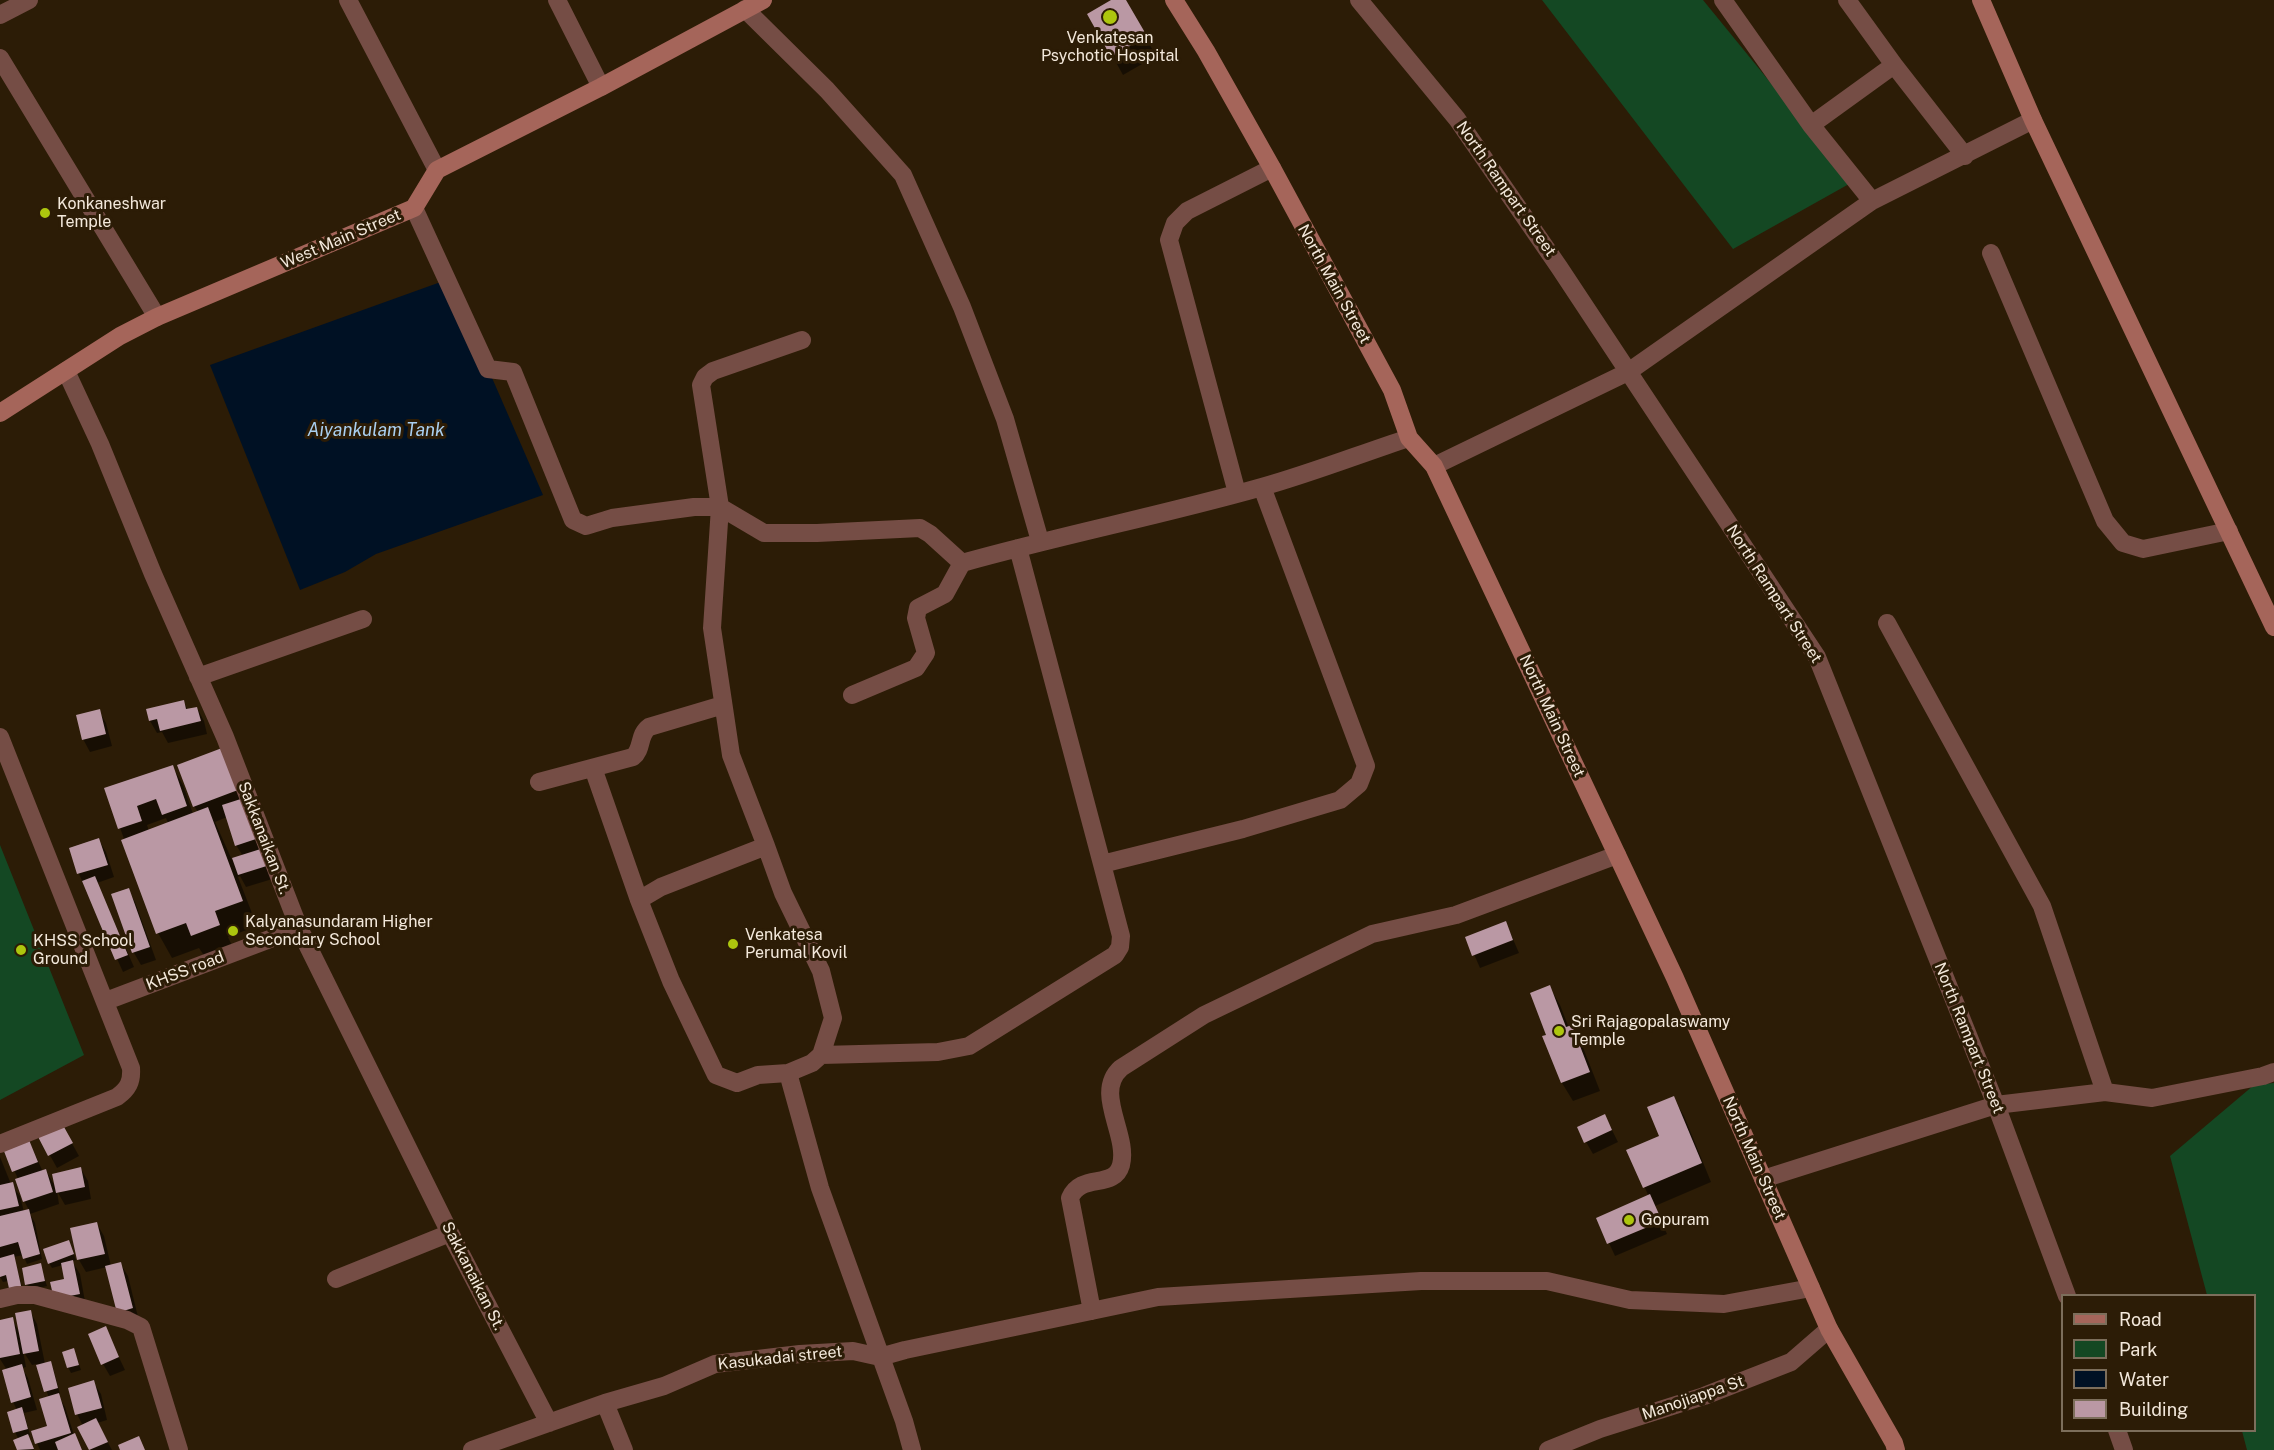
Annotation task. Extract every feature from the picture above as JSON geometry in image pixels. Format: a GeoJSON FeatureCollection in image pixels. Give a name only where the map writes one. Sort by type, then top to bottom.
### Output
{"type":"FeatureCollection","features":[{"type":"Feature","properties":{"kind":"street"},"geometry":{"type":"LineString","coordinates":[[0,15],[29,0]]}},
{"type":"Feature","properties":{"kind":"street"},"geometry":{"type":"LineString","coordinates":[[348,0],[437,170],[601,87],[763,0]]}},
{"type":"Feature","properties":{"kind":"street"},"geometry":{"type":"LineString","coordinates":[[557,0],[601,87]]}},
{"type":"Feature","properties":{"kind":"street","name":"North Main Street"},"geometry":{"type":"LineString","coordinates":[[1174,0],[1206,51],[1272,168],[1392,390],[1409,438],[1434,466],[1675,978],[1829,1329],[1896,1450]]}},
{"type":"Feature","properties":{"kind":"street","name":"North Rampart Street"},"geometry":{"type":"LineString","coordinates":[[1359,0],[1457,118],[1629,372],[1816,657],[1996,1105],[2066,1294]]}},
{"type":"Feature","properties":{"kind":"street"},"geometry":{"type":"LineString","coordinates":[[1723,0],[1865,206]]}},
{"type":"Feature","properties":{"kind":"street"},"geometry":{"type":"LineString","coordinates":[[1847,0],[1965,156]]}},
{"type":"Feature","properties":{"kind":"street"},"geometry":{"type":"LineString","coordinates":[[1981,0],[2033,120],[2274,627]]}},
{"type":"Feature","properties":{"kind":"street"},"geometry":{"type":"LineString","coordinates":[[745,9],[827,90],[903,175],[962,307],[1005,419],[1040,541]]}},
{"type":"Feature","properties":{"kind":"street"},"geometry":{"type":"LineString","coordinates":[[0,58],[157,317]]}},
{"type":"Feature","properties":{"kind":"street"},"geometry":{"type":"LineString","coordinates":[[1811,125],[1894,65]]}},
{"type":"Feature","properties":{"kind":"street"},"geometry":{"type":"LineString","coordinates":[[1434,466],[1629,372],[1865,206],[1911,180],[1965,156],[2033,120]]}},
{"type":"Feature","properties":{"kind":"street"},"geometry":{"type":"LineString","coordinates":[[1237,493],[1168,240],[1175,223],[1187,211],[1272,168]]}},
{"type":"Feature","properties":{"kind":"street","name":"West Main Street"},"geometry":{"type":"LineString","coordinates":[[0,413],[120,336],[157,317],[414,208],[437,170]]}},
{"type":"Feature","properties":{"kind":"street"},"geometry":{"type":"LineString","coordinates":[[414,208],[488,369],[513,372],[573,520],[586,526],[612,518],[694,507],[720,507],[764,533],[920,528],[962,563]]}},
{"type":"Feature","properties":{"kind":"street"},"geometry":{"type":"LineString","coordinates":[[1991,253],[2105,521],[2123,543],[2143,549],[2229,531]]}},
{"type":"Feature","properties":{"kind":"street"},"geometry":{"type":"LineString","coordinates":[[593,768],[639,900],[671,981],[717,1075],[737,1083],[758,1075],[788,1073],[812,1062],[820,1055],[833,1018],[821,971],[783,893],[731,755],[712,628],[720,507],[701,385],[705,377],[713,371],[802,340]]}},
{"type":"Feature","properties":{"kind":"street","name":"Sakkanaikan St."},"geometry":{"type":"LineString","coordinates":[[66,371],[100,444],[153,574],[225,737],[298,928],[450,1233],[549,1423]]}},
{"type":"Feature","properties":{"kind":"street"},"geometry":{"type":"LineString","coordinates":[[852,695],[921,664],[926,653],[916,618],[918,608],[945,594],[962,563],[1040,541],[1262,487],[1409,438]]}},
{"type":"Feature","properties":{"kind":"street"},"geometry":{"type":"LineString","coordinates":[[1102,864],[1243,830],[1340,800],[1359,784],[1366,766],[1262,487]]}},
{"type":"Feature","properties":{"kind":"street"},"geometry":{"type":"LineString","coordinates":[[820,1055],[938,1052],[969,1046],[1115,955],[1120,947],[1120,936],[1102,864],[1018,548]]}},
{"type":"Feature","properties":{"kind":"street"},"geometry":{"type":"LineString","coordinates":[[198,677],[363,619]]}},
{"type":"Feature","properties":{"kind":"street"},"geometry":{"type":"LineString","coordinates":[[1887,623],[2042,906],[2105,1092]]}},
{"type":"Feature","properties":{"kind":"street"},"geometry":{"type":"LineString","coordinates":[[539,782],[637,754],[641,736],[649,727],[723,705]]}},
{"type":"Feature","properties":{"kind":"street"},"geometry":{"type":"LineString","coordinates":[[0,737],[106,1001],[131,1068],[132,1079],[126,1090],[117,1097],[0,1144]]}},
{"type":"Feature","properties":{"kind":"street"},"geometry":{"type":"LineString","coordinates":[[639,900],[661,887],[766,846]]}},
{"type":"Feature","properties":{"kind":"street"},"geometry":{"type":"LineString","coordinates":[[1092,1311],[1070,1198],[1073,1189],[1081,1184],[1107,1179],[1116,1174],[1120,1166],[1122,1154],[1110,1092],[1114,1074],[1204,1015],[1372,934],[1456,915],[1617,855]]}},
{"type":"Feature","properties":{"kind":"street","name":"KHSS road"},"geometry":{"type":"LineString","coordinates":[[106,1001],[298,928]]}},
{"type":"Feature","properties":{"kind":"street"},"geometry":{"type":"LineString","coordinates":[[788,1073],[820,1188],[912,1450]]}},
{"type":"Feature","properties":{"kind":"street"},"geometry":{"type":"LineString","coordinates":[[1763,1179],[1996,1105],[2105,1092],[2152,1098],[2269,1075]]}},
{"type":"Feature","properties":{"kind":"street"},"geometry":{"type":"LineString","coordinates":[[336,1279],[450,1233]]}},
{"type":"Feature","properties":{"kind":"street"},"geometry":{"type":"LineString","coordinates":[[880,1358],[904,1350],[1158,1297],[1421,1281],[1547,1281],[1630,1300],[1724,1304],[1811,1288]]}},
{"type":"Feature","properties":{"kind":"street"},"geometry":{"type":"LineString","coordinates":[[0,1299],[17,1295],[35,1295],[127,1320],[141,1327],[179,1450]]}},
{"type":"Feature","properties":{"kind":"street","name":"Manojiappa St"},"geometry":{"type":"LineString","coordinates":[[1548,1450],[1600,1429],[1704,1396],[1791,1362],[1829,1329]]}},
{"type":"Feature","properties":{"kind":"street","name":"Kasukadai street"},"geometry":{"type":"LineString","coordinates":[[472,1450],[664,1386],[714,1364],[800,1354],[853,1351],[880,1358]]}},
{"type":"Feature","properties":{"kind":"street"},"geometry":{"type":"LineString","coordinates":[[598,1407],[624,1450]]}},
{"type":"Feature","properties":{"kind":"street"},"geometry":{"type":"LineString","coordinates":[[2117,1432],[2124,1450]]}},
{"type":"Feature","properties":{"kind":"green space"},"geometry":{"type":"Polygon","coordinates":[[[1542,0],[1703,0],[1827,152],[1849,184],[1733,249],[1542,0]]]}},
{"type":"Feature","properties":{"kind":"green space","name":"KHSS School Ground"},"geometry":{"type":"Polygon","coordinates":[[[0,845],[84,1055],[0,1100],[0,845]]]}},
{"type":"Feature","properties":{"kind":"green space"},"geometry":{"type":"Polygon","coordinates":[[[2274,1083],[2274,1450],[2247,1450],[2242,1432],[2256,1432],[2256,1294],[2207,1294],[2170,1156],[2254,1085],[2274,1083]]]}},
{"type":"Feature","properties":{"kind":"water","name":"Aiyankulam Tank"},"geometry":{"type":"Polygon","coordinates":[[[449,279],[543,495],[376,554],[345,572],[300,590],[210,365],[449,279]]]}},
{"type":"Feature","properties":{"kind":"building"},"geometry":{"type":"Polygon","coordinates":[[[1111,0],[1126,0],[1147,36],[1111,57],[1087,14],[1111,0]]]}},
{"type":"Feature","properties":{"kind":"building"},"geometry":{"type":"Polygon","coordinates":[[[184,700],[186,709],[197,707],[201,721],[160,731],[157,719],[149,721],[146,709],[184,700]]]}},
{"type":"Feature","properties":{"kind":"building"},"geometry":{"type":"Polygon","coordinates":[[[100,709],[106,734],[82,740],[76,715],[100,709]]]}},
{"type":"Feature","properties":{"kind":"building"},"geometry":{"type":"Polygon","coordinates":[[[222,748],[238,790],[193,807],[177,765],[222,748]]]}},
{"type":"Feature","properties":{"kind":"building"},"geometry":{"type":"Polygon","coordinates":[[[173,765],[187,806],[162,815],[156,799],[137,806],[142,821],[118,829],[104,788],[173,765]]]}},
{"type":"Feature","properties":{"kind":"building"},"geometry":{"type":"Polygon","coordinates":[[[247,797],[259,838],[235,846],[222,805],[247,797]]]}},
{"type":"Feature","properties":{"kind":"building"},"geometry":{"type":"Polygon","coordinates":[[[208,807],[243,901],[215,911],[220,925],[191,936],[186,923],[156,934],[121,840],[208,807]]]}},
{"type":"Feature","properties":{"kind":"building"},"geometry":{"type":"Polygon","coordinates":[[[99,838],[108,865],[77,874],[69,848],[99,838]]]}},
{"type":"Feature","properties":{"kind":"building"},"geometry":{"type":"Polygon","coordinates":[[[267,847],[273,864],[238,875],[232,858],[267,847]]]}},
{"type":"Feature","properties":{"kind":"building"},"geometry":{"type":"Polygon","coordinates":[[[95,876],[128,955],[115,960],[82,881],[95,876]]]}},
{"type":"Feature","properties":{"kind":"building"},"geometry":{"type":"Polygon","coordinates":[[[129,888],[150,947],[132,953],[111,894],[129,888]]]}},
{"type":"Feature","properties":{"kind":"building"},"geometry":{"type":"Polygon","coordinates":[[[1506,921],[1513,940],[1472,956],[1465,937],[1506,921]]]}},
{"type":"Feature","properties":{"kind":"building","name":"Sri Rajagopalaswamy Temple"},"geometry":{"type":"Polygon","coordinates":[[[1550,985],[1566,1027],[1572,1025],[1590,1072],[1561,1083],[1542,1036],[1546,1035],[1530,993],[1550,985]]]}},
{"type":"Feature","properties":{"kind":"building"},"geometry":{"type":"Polygon","coordinates":[[[1674,1096],[1702,1163],[1643,1188],[1626,1150],[1659,1136],[1647,1107],[1674,1096]]]}},
{"type":"Feature","properties":{"kind":"building"},"geometry":{"type":"Polygon","coordinates":[[[1605,1114],[1612,1130],[1584,1143],[1577,1127],[1605,1114]]]}},
{"type":"Feature","properties":{"kind":"building"},"geometry":{"type":"Polygon","coordinates":[[[59,1118],[73,1143],[48,1156],[35,1131],[59,1118]]]}},
{"type":"Feature","properties":{"kind":"building"},"geometry":{"type":"Polygon","coordinates":[[[27,1135],[38,1162],[12,1172],[2,1146],[27,1135]]]}},
{"type":"Feature","properties":{"kind":"building"},"geometry":{"type":"Polygon","coordinates":[[[81,1167],[85,1187],[56,1193],[52,1174],[81,1167]]]}},
{"type":"Feature","properties":{"kind":"building"},"geometry":{"type":"Polygon","coordinates":[[[46,1169],[53,1192],[23,1202],[15,1179],[46,1169]]]}},
{"type":"Feature","properties":{"kind":"building"},"geometry":{"type":"Polygon","coordinates":[[[13,1182],[19,1206],[0,1210],[0,1185],[13,1182]]]}},
{"type":"Feature","properties":{"kind":"building","name":"Gopuram"},"geometry":{"type":"Polygon","coordinates":[[[1650,1194],[1662,1221],[1607,1244],[1596,1218],[1650,1194]]]}},
{"type":"Feature","properties":{"kind":"building"},"geometry":{"type":"Polygon","coordinates":[[[29,1209],[40,1254],[23,1259],[18,1242],[0,1247],[0,1216],[29,1209]]]}},
{"type":"Feature","properties":{"kind":"building"},"geometry":{"type":"Polygon","coordinates":[[[97,1222],[105,1254],[77,1260],[70,1228],[97,1222]]]}},
{"type":"Feature","properties":{"kind":"building"},"geometry":{"type":"Polygon","coordinates":[[[69,1240],[74,1254],[48,1264],[43,1249],[69,1240]]]}},
{"type":"Feature","properties":{"kind":"building"},"geometry":{"type":"Polygon","coordinates":[[[14,1254],[22,1290],[10,1293],[6,1275],[0,1277],[0,1258],[14,1254]]]}},
{"type":"Feature","properties":{"kind":"building"},"geometry":{"type":"Polygon","coordinates":[[[73,1260],[80,1294],[54,1299],[50,1282],[64,1279],[61,1263],[73,1260]]]}},
{"type":"Feature","properties":{"kind":"building"},"geometry":{"type":"Polygon","coordinates":[[[121,1262],[133,1308],[117,1313],[105,1266],[121,1262]]]}},
{"type":"Feature","properties":{"kind":"building"},"geometry":{"type":"Polygon","coordinates":[[[41,1263],[45,1281],[25,1285],[22,1268],[41,1263]]]}},
{"type":"Feature","properties":{"kind":"building"},"geometry":{"type":"Polygon","coordinates":[[[31,1310],[39,1351],[23,1354],[15,1313],[31,1310]]]}},
{"type":"Feature","properties":{"kind":"building"},"geometry":{"type":"Polygon","coordinates":[[[13,1317],[20,1354],[0,1358],[0,1320],[13,1317]]]}},
{"type":"Feature","properties":{"kind":"building"},"geometry":{"type":"Polygon","coordinates":[[[106,1326],[119,1357],[101,1365],[88,1334],[106,1326]]]}},
{"type":"Feature","properties":{"kind":"building"},"geometry":{"type":"Polygon","coordinates":[[[74,1348],[79,1365],[67,1368],[62,1352],[74,1348]]]}},
{"type":"Feature","properties":{"kind":"building"},"geometry":{"type":"Polygon","coordinates":[[[51,1361],[58,1388],[44,1392],[36,1365],[51,1361]]]}},
{"type":"Feature","properties":{"kind":"building"},"geometry":{"type":"Polygon","coordinates":[[[22,1364],[31,1397],[11,1403],[2,1370],[22,1364]]]}},
{"type":"Feature","properties":{"kind":"building"},"geometry":{"type":"Polygon","coordinates":[[[94,1380],[102,1408],[75,1415],[68,1388],[94,1380]]]}},
{"type":"Feature","properties":{"kind":"building"},"geometry":{"type":"Polygon","coordinates":[[[59,1393],[71,1433],[35,1444],[31,1431],[47,1426],[39,1399],[59,1393]]]}},
{"type":"Feature","properties":{"kind":"building"},"geometry":{"type":"Polygon","coordinates":[[[22,1407],[28,1429],[13,1433],[7,1412],[22,1407]]]}},
{"type":"Feature","properties":{"kind":"building"},"geometry":{"type":"Polygon","coordinates":[[[96,1418],[108,1442],[89,1450],[77,1427],[96,1418]]]}},
{"type":"Feature","properties":{"kind":"building"},"geometry":{"type":"Polygon","coordinates":[[[75,1433],[82,1450],[58,1450],[55,1442],[75,1433]]]}},
{"type":"Feature","properties":{"kind":"building"},"geometry":{"type":"Polygon","coordinates":[[[28,1434],[34,1449],[17,1450],[13,1440],[28,1434]]]}},
{"type":"Feature","properties":{"kind":"building"},"geometry":{"type":"Polygon","coordinates":[[[139,1436],[145,1450],[120,1450],[118,1445],[139,1436]]]}},
{"type":"Feature","properties":{"kind":"place","name":"Venkatesan Psychotic Hospital"},"geometry":{"type":"Point","coordinates":[1110,17]}},
{"type":"Feature","properties":{"kind":"place","name":"Konkaneshwar Temple"},"geometry":{"type":"Point","coordinates":[45,213]}},
{"type":"Feature","properties":{"kind":"place","name":"Kalyanasundaram Higher Secondary School"},"geometry":{"type":"Point","coordinates":[233,931]}},
{"type":"Feature","properties":{"kind":"place","name":"Venkatesa Perumal Kovil"},"geometry":{"type":"Point","coordinates":[733,944]}},
{"type":"Feature","properties":{"kind":"place","name":"KHSS School Ground"},"geometry":{"type":"Point","coordinates":[21,950]}},
{"type":"Feature","properties":{"kind":"place","name":"Sri Rajagopalaswamy Temple"},"geometry":{"type":"Point","coordinates":[1559,1031]}},
{"type":"Feature","properties":{"kind":"place","name":"Gopuram"},"geometry":{"type":"Point","coordinates":[1629,1220]}}]}
